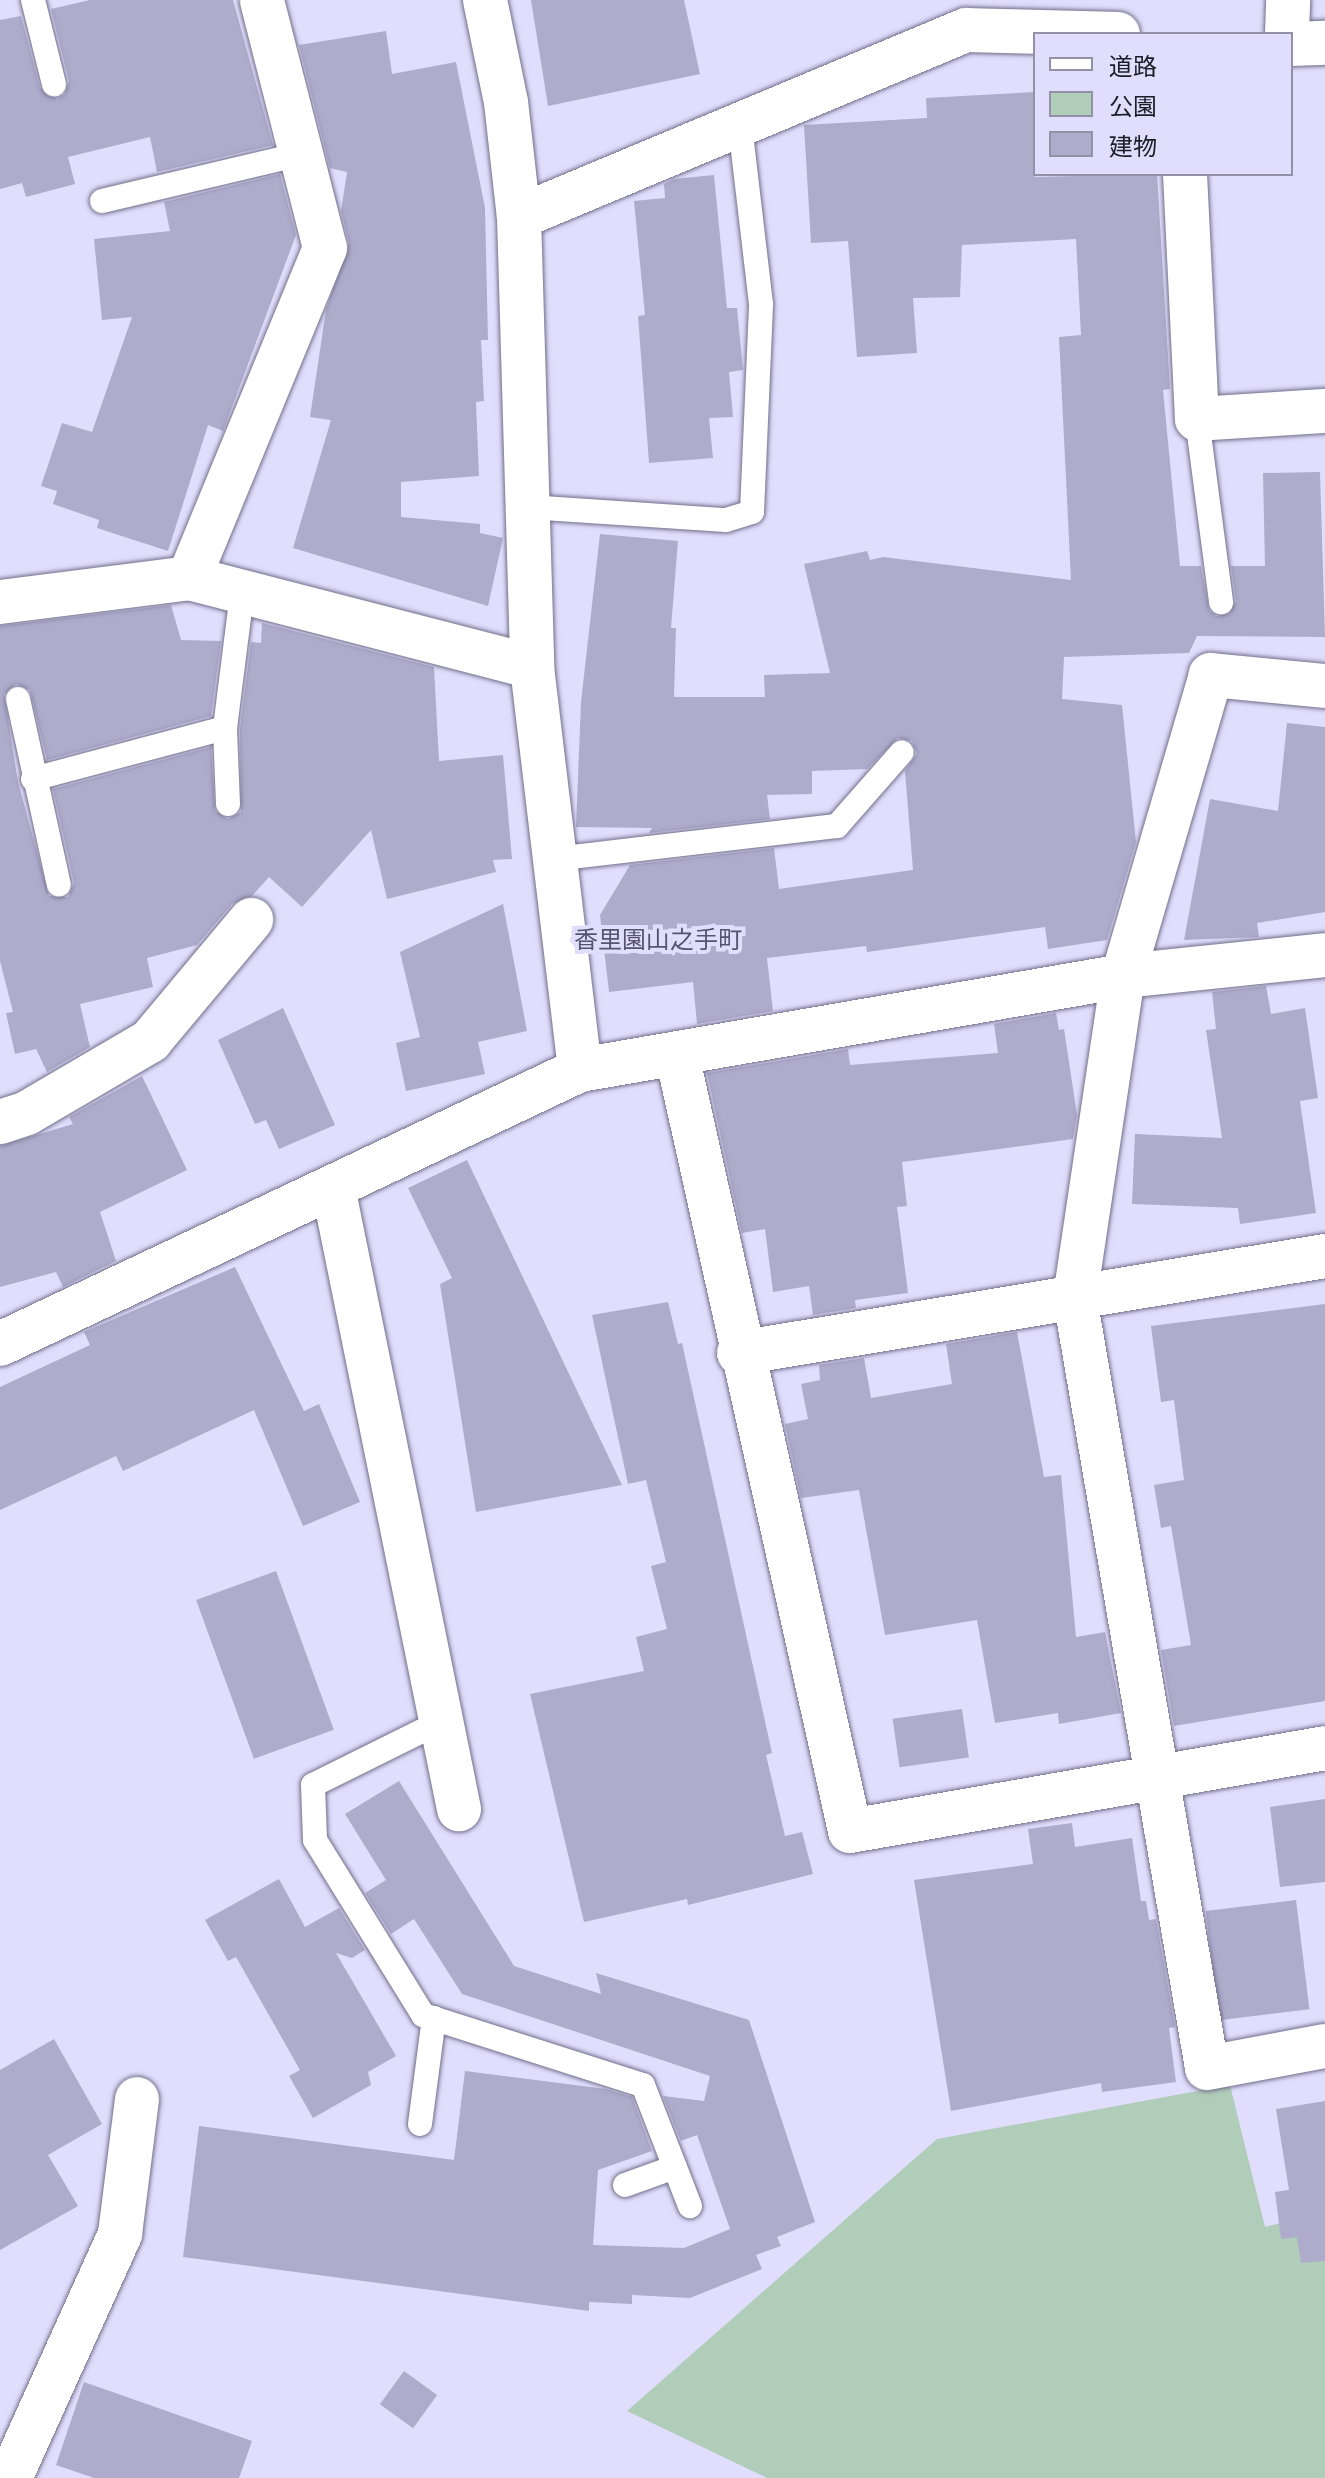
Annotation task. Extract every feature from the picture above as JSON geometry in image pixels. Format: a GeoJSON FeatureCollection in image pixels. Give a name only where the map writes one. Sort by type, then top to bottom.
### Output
{"type":"FeatureCollection","features":[{"type":"Feature","properties":{"kind":"street"},"geometry":{"type":"LineString","coordinates":[[189,578],[325,248],[262,0]]}},
{"type":"Feature","properties":{"kind":"street"},"geometry":{"type":"LineString","coordinates":[[485,0],[506,102],[519,217],[532,667],[580,1070]]}},
{"type":"Feature","properties":{"kind":"street"},"geometry":{"type":"LineString","coordinates":[[1287,32],[1288,0]]}},
{"type":"Feature","properties":{"kind":"street"},"geometry":{"type":"LineString","coordinates":[[519,217],[967,30],[1042,32]]}},
{"type":"Feature","properties":{"kind":"street"},"geometry":{"type":"LineString","coordinates":[[1293,44],[1325,43]]}},
{"type":"Feature","properties":{"kind":"street"},"geometry":{"type":"LineString","coordinates":[[1185,176],[1197,419],[1325,411]]}},
{"type":"Feature","properties":{"kind":"street"},"geometry":{"type":"LineString","coordinates":[[0,602],[189,578],[532,667]]}},
{"type":"Feature","properties":{"kind":"street"},"geometry":{"type":"LineString","coordinates":[[1325,686],[1226,668],[1211,675],[1123,976],[1075,1298],[1207,2068],[1325,2046]]}},
{"type":"Feature","properties":{"kind":"street"},"geometry":{"type":"LineString","coordinates":[[0,1122],[27,1113],[150,1041],[251,920]]}},
{"type":"Feature","properties":{"kind":"street"},"geometry":{"type":"LineString","coordinates":[[0,1344],[580,1070],[1123,976],[1325,955]]}},
{"type":"Feature","properties":{"kind":"street"},"geometry":{"type":"LineString","coordinates":[[677,1055],[739,1353],[850,1831],[1325,1748]]}},
{"type":"Feature","properties":{"kind":"street"},"geometry":{"type":"LineString","coordinates":[[333,1187],[459,1809]]}},
{"type":"Feature","properties":{"kind":"street"},"geometry":{"type":"LineString","coordinates":[[739,1353],[1325,1256]]}},
{"type":"Feature","properties":{"kind":"street"},"geometry":{"type":"LineString","coordinates":[[10,2478],[120,2234],[137,2099]]}},
{"type":"Feature","properties":{"kind":"lane"},"geometry":{"type":"LineString","coordinates":[[33,0],[54,84]]}},
{"type":"Feature","properties":{"kind":"lane"},"geometry":{"type":"LineString","coordinates":[[528,507],[726,520],[752,512],[761,304],[740,125]]}},
{"type":"Feature","properties":{"kind":"lane"},"geometry":{"type":"LineString","coordinates":[[102,201],[301,154]]}},
{"type":"Feature","properties":{"kind":"lane"},"geometry":{"type":"LineString","coordinates":[[1197,419],[1221,602]]}},
{"type":"Feature","properties":{"kind":"lane"},"geometry":{"type":"LineString","coordinates":[[228,804],[225,728],[242,593]]}},
{"type":"Feature","properties":{"kind":"lane"},"geometry":{"type":"LineString","coordinates":[[18,699],[33,779],[59,885]]}},
{"type":"Feature","properties":{"kind":"lane"},"geometry":{"type":"LineString","coordinates":[[33,779],[225,728]]}},
{"type":"Feature","properties":{"kind":"lane"},"geometry":{"type":"LineString","coordinates":[[555,859],[837,826],[902,752]]}},
{"type":"Feature","properties":{"kind":"lane"},"geometry":{"type":"LineString","coordinates":[[442,1721],[313,1785],[315,1840],[423,2015],[643,2085],[690,2206]]}},
{"type":"Feature","properties":{"kind":"lane"},"geometry":{"type":"LineString","coordinates":[[420,2124],[434,2018]]}},
{"type":"Feature","properties":{"kind":"lane"},"geometry":{"type":"LineString","coordinates":[[625,2185],[675,2167]]}},
{"type":"Feature","properties":{"kind":"green space"},"geometry":{"type":"Polygon","coordinates":[[[1230,2085],[1265,2227],[1325,2212],[1325,2478],[767,2478],[627,2411],[937,2139],[1230,2085]]]}},
{"type":"Feature","properties":{"kind":"building"},"geometry":{"type":"Polygon","coordinates":[[[90,0],[233,0],[273,145],[157,172],[150,137],[68,157],[75,184],[26,197],[22,183],[0,189],[0,20],[21,16],[40,88],[57,99],[65,94],[69,81],[51,9],[90,0]]]}},
{"type":"Feature","properties":{"kind":"building"},"geometry":{"type":"Polygon","coordinates":[[[531,0],[684,0],[700,74],[548,106],[531,0]]]}},
{"type":"Feature","properties":{"kind":"building"},"geometry":{"type":"Polygon","coordinates":[[[386,31],[392,74],[456,62],[485,208],[488,340],[481,340],[484,401],[476,402],[479,476],[401,482],[401,517],[480,524],[480,533],[503,538],[488,606],[293,548],[331,420],[310,417],[326,310],[349,243],[341,211],[347,172],[330,168],[299,45],[386,31]]]}},
{"type":"Feature","properties":{"kind":"building"},"geometry":{"type":"Polygon","coordinates":[[[1033,92],[1035,177],[1157,176],[1170,389],[1163,390],[1180,566],[1201,566],[1209,610],[1216,616],[1229,614],[1236,601],[1231,566],[1265,566],[1263,473],[1320,472],[1325,637],[1197,636],[1189,653],[1064,657],[1062,699],[1122,705],[1136,842],[1107,940],[1048,949],[1045,927],[867,952],[866,946],[767,958],[773,1011],[697,1024],[693,982],[609,992],[600,915],[630,865],[774,848],[779,889],[913,870],[905,771],[917,754],[912,741],[898,738],[867,769],[812,771],[812,794],[767,795],[770,819],[649,833],[652,828],[576,827],[581,702],[600,534],[678,541],[671,628],[676,628],[674,697],[765,697],[764,675],[830,673],[804,564],[867,551],[870,560],[883,557],[1071,580],[1059,337],[1081,335],[1076,239],[962,245],[960,297],[913,298],[917,353],[857,357],[848,241],[811,243],[804,125],[927,118],[926,98],[1033,92]]]}},
{"type":"Feature","properties":{"kind":"building"},"geometry":{"type":"Polygon","coordinates":[[[280,174],[296,235],[223,431],[208,425],[168,551],[97,528],[99,520],[53,504],[57,491],[41,486],[62,423],[92,432],[132,317],[102,320],[94,239],[170,231],[164,202],[280,174]]]}},
{"type":"Feature","properties":{"kind":"building"},"geometry":{"type":"Polygon","coordinates":[[[714,175],[727,308],[737,308],[743,370],[729,372],[733,417],[709,418],[713,458],[649,463],[638,316],[645,315],[634,201],[665,198],[664,184],[674,179],[714,175]]]}},
{"type":"Feature","properties":{"kind":"building"},"geometry":{"type":"Polygon","coordinates":[[[171,605],[181,640],[221,641],[211,716],[47,760],[30,690],[16,684],[4,694],[18,782],[49,896],[68,897],[74,883],[53,789],[211,747],[215,811],[228,819],[241,812],[240,729],[251,642],[261,643],[262,623],[434,667],[439,761],[503,755],[512,859],[493,860],[496,872],[387,899],[371,830],[302,907],[269,877],[252,896],[232,904],[197,945],[147,958],[153,987],[80,1004],[90,1047],[47,1072],[36,1049],[15,1054],[6,1013],[13,1012],[0,961],[0,626],[171,605]]]}},
{"type":"Feature","properties":{"kind":"building"},"geometry":{"type":"Polygon","coordinates":[[[1287,723],[1325,727],[1325,912],[1257,923],[1259,937],[1184,940],[1210,799],[1278,811],[1287,723]]]}},
{"type":"Feature","properties":{"kind":"building"},"geometry":{"type":"Polygon","coordinates":[[[503,904],[527,1031],[478,1042],[485,1074],[406,1091],[396,1043],[420,1037],[400,952],[503,904]]]}},
{"type":"Feature","properties":{"kind":"building"},"geometry":{"type":"Polygon","coordinates":[[[1266,986],[1271,1014],[1305,1008],[1318,1098],[1300,1101],[1316,1213],[1240,1224],[1238,1208],[1132,1204],[1135,1134],[1222,1138],[1206,1030],[1216,1029],[1212,992],[1266,986]]]}},
{"type":"Feature","properties":{"kind":"building"},"geometry":{"type":"Polygon","coordinates":[[[283,1008],[335,1125],[279,1149],[266,1120],[255,1124],[218,1040],[283,1008]]]}},
{"type":"Feature","properties":{"kind":"building"},"geometry":{"type":"Polygon","coordinates":[[[1056,1013],[1059,1030],[1064,1029],[1077,1115],[1073,1139],[902,1162],[907,1206],[897,1207],[908,1293],[855,1300],[856,1308],[813,1315],[809,1286],[773,1292],[765,1229],[742,1233],[707,1073],[848,1049],[850,1065],[998,1053],[994,1024],[1056,1013]]]}},
{"type":"Feature","properties":{"kind":"building"},"geometry":{"type":"Polygon","coordinates":[[[142,1076],[187,1170],[100,1212],[116,1261],[63,1287],[56,1272],[0,1287],[0,1146],[73,1124],[69,1117],[142,1076]]]}},
{"type":"Feature","properties":{"kind":"building"},"geometry":{"type":"Polygon","coordinates":[[[467,1160],[622,1485],[476,1512],[440,1284],[452,1278],[408,1188],[467,1160]]]}},
{"type":"Feature","properties":{"kind":"building"},"geometry":{"type":"Polygon","coordinates":[[[235,1267],[304,1411],[319,1404],[360,1502],[303,1526],[254,1410],[123,1471],[116,1456],[0,1510],[0,1387],[90,1345],[84,1332],[235,1267]]]}},
{"type":"Feature","properties":{"kind":"building"},"geometry":{"type":"Polygon","coordinates":[[[668,1302],[678,1344],[682,1343],[772,1753],[766,1755],[785,1836],[802,1832],[813,1874],[688,1905],[687,1899],[584,1922],[530,1694],[644,1671],[636,1637],[667,1629],[651,1566],[666,1562],[646,1480],[628,1484],[592,1315],[668,1302]]]}},
{"type":"Feature","properties":{"kind":"building"},"geometry":{"type":"Polygon","coordinates":[[[1325,1304],[1325,1701],[1174,1726],[1161,1650],[1191,1645],[1171,1526],[1161,1528],[1154,1485],[1184,1480],[1174,1400],[1161,1402],[1151,1326],[1325,1304]]]}},
{"type":"Feature","properties":{"kind":"building"},"geometry":{"type":"Polygon","coordinates":[[[1017,1332],[1044,1477],[1061,1475],[1076,1637],[1105,1632],[1121,1713],[1059,1724],[1058,1713],[995,1723],[977,1620],[885,1635],[859,1490],[801,1498],[785,1424],[808,1419],[801,1384],[820,1380],[819,1365],[864,1358],[871,1398],[952,1384],[946,1344],[1017,1332]]]}},
{"type":"Feature","properties":{"kind":"building"},"geometry":{"type":"Polygon","coordinates":[[[276,1571],[334,1730],[254,1759],[196,1600],[276,1571]]]}},
{"type":"Feature","properties":{"kind":"building"},"geometry":{"type":"Polygon","coordinates":[[[962,1709],[969,1758],[900,1767],[893,1719],[962,1709]]]}},
{"type":"Feature","properties":{"kind":"building"},"geometry":{"type":"Polygon","coordinates":[[[399,1781],[514,1966],[601,1994],[596,1973],[749,2020],[815,2222],[777,2237],[781,2246],[756,2255],[762,2269],[690,2298],[632,2295],[632,2304],[589,2302],[589,2311],[183,2257],[199,2126],[454,2160],[465,2071],[606,2089],[632,2097],[652,2151],[598,2170],[593,2245],[684,2248],[730,2229],[697,2135],[681,2141],[663,2096],[704,2101],[710,2076],[462,1994],[414,1919],[391,1934],[365,1893],[386,1880],[345,1814],[399,1781]]]}},
{"type":"Feature","properties":{"kind":"building"},"geometry":{"type":"Polygon","coordinates":[[[1325,1799],[1325,1882],[1280,1887],[1270,1807],[1325,1799]]]}},
{"type":"Feature","properties":{"kind":"building"},"geometry":{"type":"Polygon","coordinates":[[[1072,1823],[1075,1847],[1132,1838],[1141,1901],[1146,1901],[1149,1920],[1156,1919],[1175,2027],[1169,2028],[1176,2082],[1102,2092],[1101,2083],[951,2111],[914,1880],[1033,1864],[1028,1829],[1072,1823]]]}},
{"type":"Feature","properties":{"kind":"building"},"geometry":{"type":"Polygon","coordinates":[[[279,1879],[305,1927],[339,1908],[365,1950],[352,1958],[336,1953],[396,2056],[368,2072],[371,2085],[313,2118],[289,2076],[300,2070],[236,1957],[228,1961],[205,1920],[279,1879]]]}},
{"type":"Feature","properties":{"kind":"building"},"geometry":{"type":"Polygon","coordinates":[[[1296,1900],[1309,2009],[1219,2020],[1206,1911],[1296,1900]]]}},
{"type":"Feature","properties":{"kind":"building"},"geometry":{"type":"Polygon","coordinates":[[[54,2039],[102,2124],[48,2155],[78,2206],[0,2250],[0,2070],[54,2039]]]}},
{"type":"Feature","properties":{"kind":"building"},"geometry":{"type":"Polygon","coordinates":[[[1325,2101],[1325,2261],[1301,2263],[1297,2237],[1281,2239],[1275,2192],[1289,2190],[1276,2109],[1325,2101]]]}},
{"type":"Feature","properties":{"kind":"building"},"geometry":{"type":"Polygon","coordinates":[[[404,2371],[437,2395],[413,2428],[380,2404],[404,2371]]]}},
{"type":"Feature","properties":{"kind":"building"},"geometry":{"type":"Polygon","coordinates":[[[84,2382],[252,2441],[239,2478],[94,2478],[56,2465],[84,2382]]]}},
{"type":"Feature","properties":{"kind":"district","name":"香里園山之手町"},"geometry":{"type":"Point","coordinates":[658,940]}}]}
